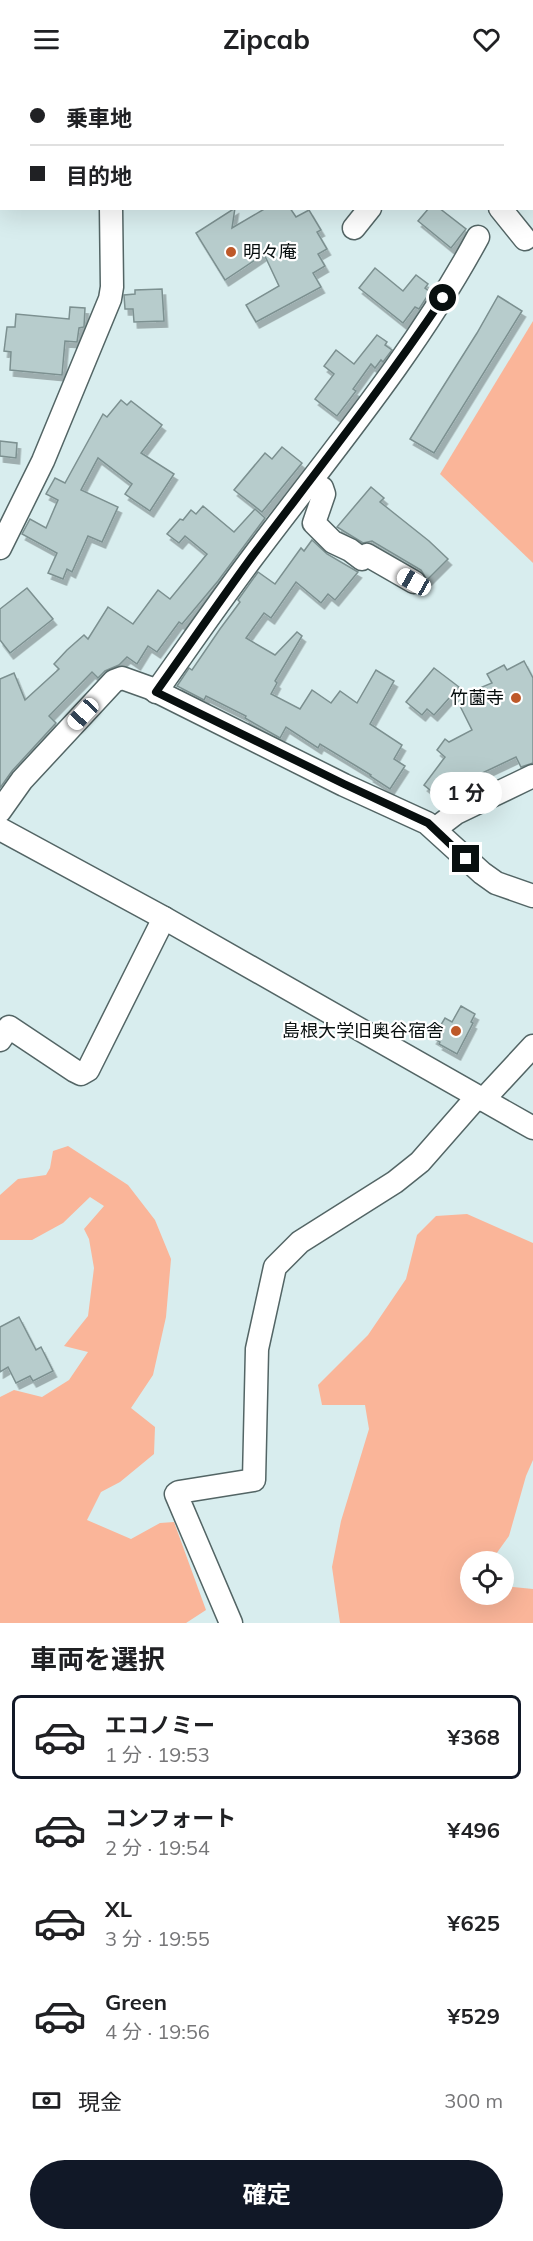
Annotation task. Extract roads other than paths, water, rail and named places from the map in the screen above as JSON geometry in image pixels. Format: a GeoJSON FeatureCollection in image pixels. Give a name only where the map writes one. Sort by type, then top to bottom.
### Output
{"type":"FeatureCollection","features":[{"type":"Feature","properties":{"kind":"street"},"geometry":{"type":"LineString","coordinates":[[0,548],[42,460],[110,299],[112,287],[111,210]]}},
{"type":"Feature","properties":{"kind":"street"},"geometry":{"type":"LineString","coordinates":[[354,228],[368,210]]}},
{"type":"Feature","properties":{"kind":"street"},"geometry":{"type":"LineString","coordinates":[[502,210],[525,239]]}},
{"type":"Feature","properties":{"kind":"street"},"geometry":{"type":"LineString","coordinates":[[156,692],[250,560],[410,346],[454,282],[478,237]]}},
{"type":"Feature","properties":{"kind":"street"},"geometry":{"type":"LineString","coordinates":[[250,560],[264,558],[347,459]]}},
{"type":"Feature","properties":{"kind":"street"},"geometry":{"type":"LineString","coordinates":[[322,488],[324,494],[314,523],[333,543],[350,550],[362,559],[367,555],[414,582]]}},
{"type":"Feature","properties":{"kind":"street"},"geometry":{"type":"LineString","coordinates":[[0,811],[22,780],[114,681],[122,678],[129,679],[353,789],[428,823],[496,883],[533,896]]}},
{"type":"Feature","properties":{"kind":"street"},"geometry":{"type":"LineString","coordinates":[[435,829],[456,813],[533,776]]}},
{"type":"Feature","properties":{"kind":"street"},"geometry":{"type":"LineString","coordinates":[[0,829],[164,918],[533,1128]]}},
{"type":"Feature","properties":{"kind":"street"},"geometry":{"type":"LineString","coordinates":[[0,1040],[9,1027],[75,1071],[81,1074],[88,1071],[164,918]]}},
{"type":"Feature","properties":{"kind":"street"},"geometry":{"type":"LineString","coordinates":[[231,1623],[176,1494],[254,1480],[257,1348],[275,1267],[300,1242],[395,1182],[420,1162],[533,1046]]}},
{"type":"Feature","properties":{"kind":"place","name":"明々庵"},"geometry":{"type":"Point","coordinates":[231,252]}},
{"type":"Feature","properties":{"kind":"place","name":"竹薗寺"},"geometry":{"type":"Point","coordinates":[516,698]}},
{"type":"Feature","properties":{"kind":"place","name":"島根大学旧奥谷宿舎"},"geometry":{"type":"Point","coordinates":[456,1031]}}]}
